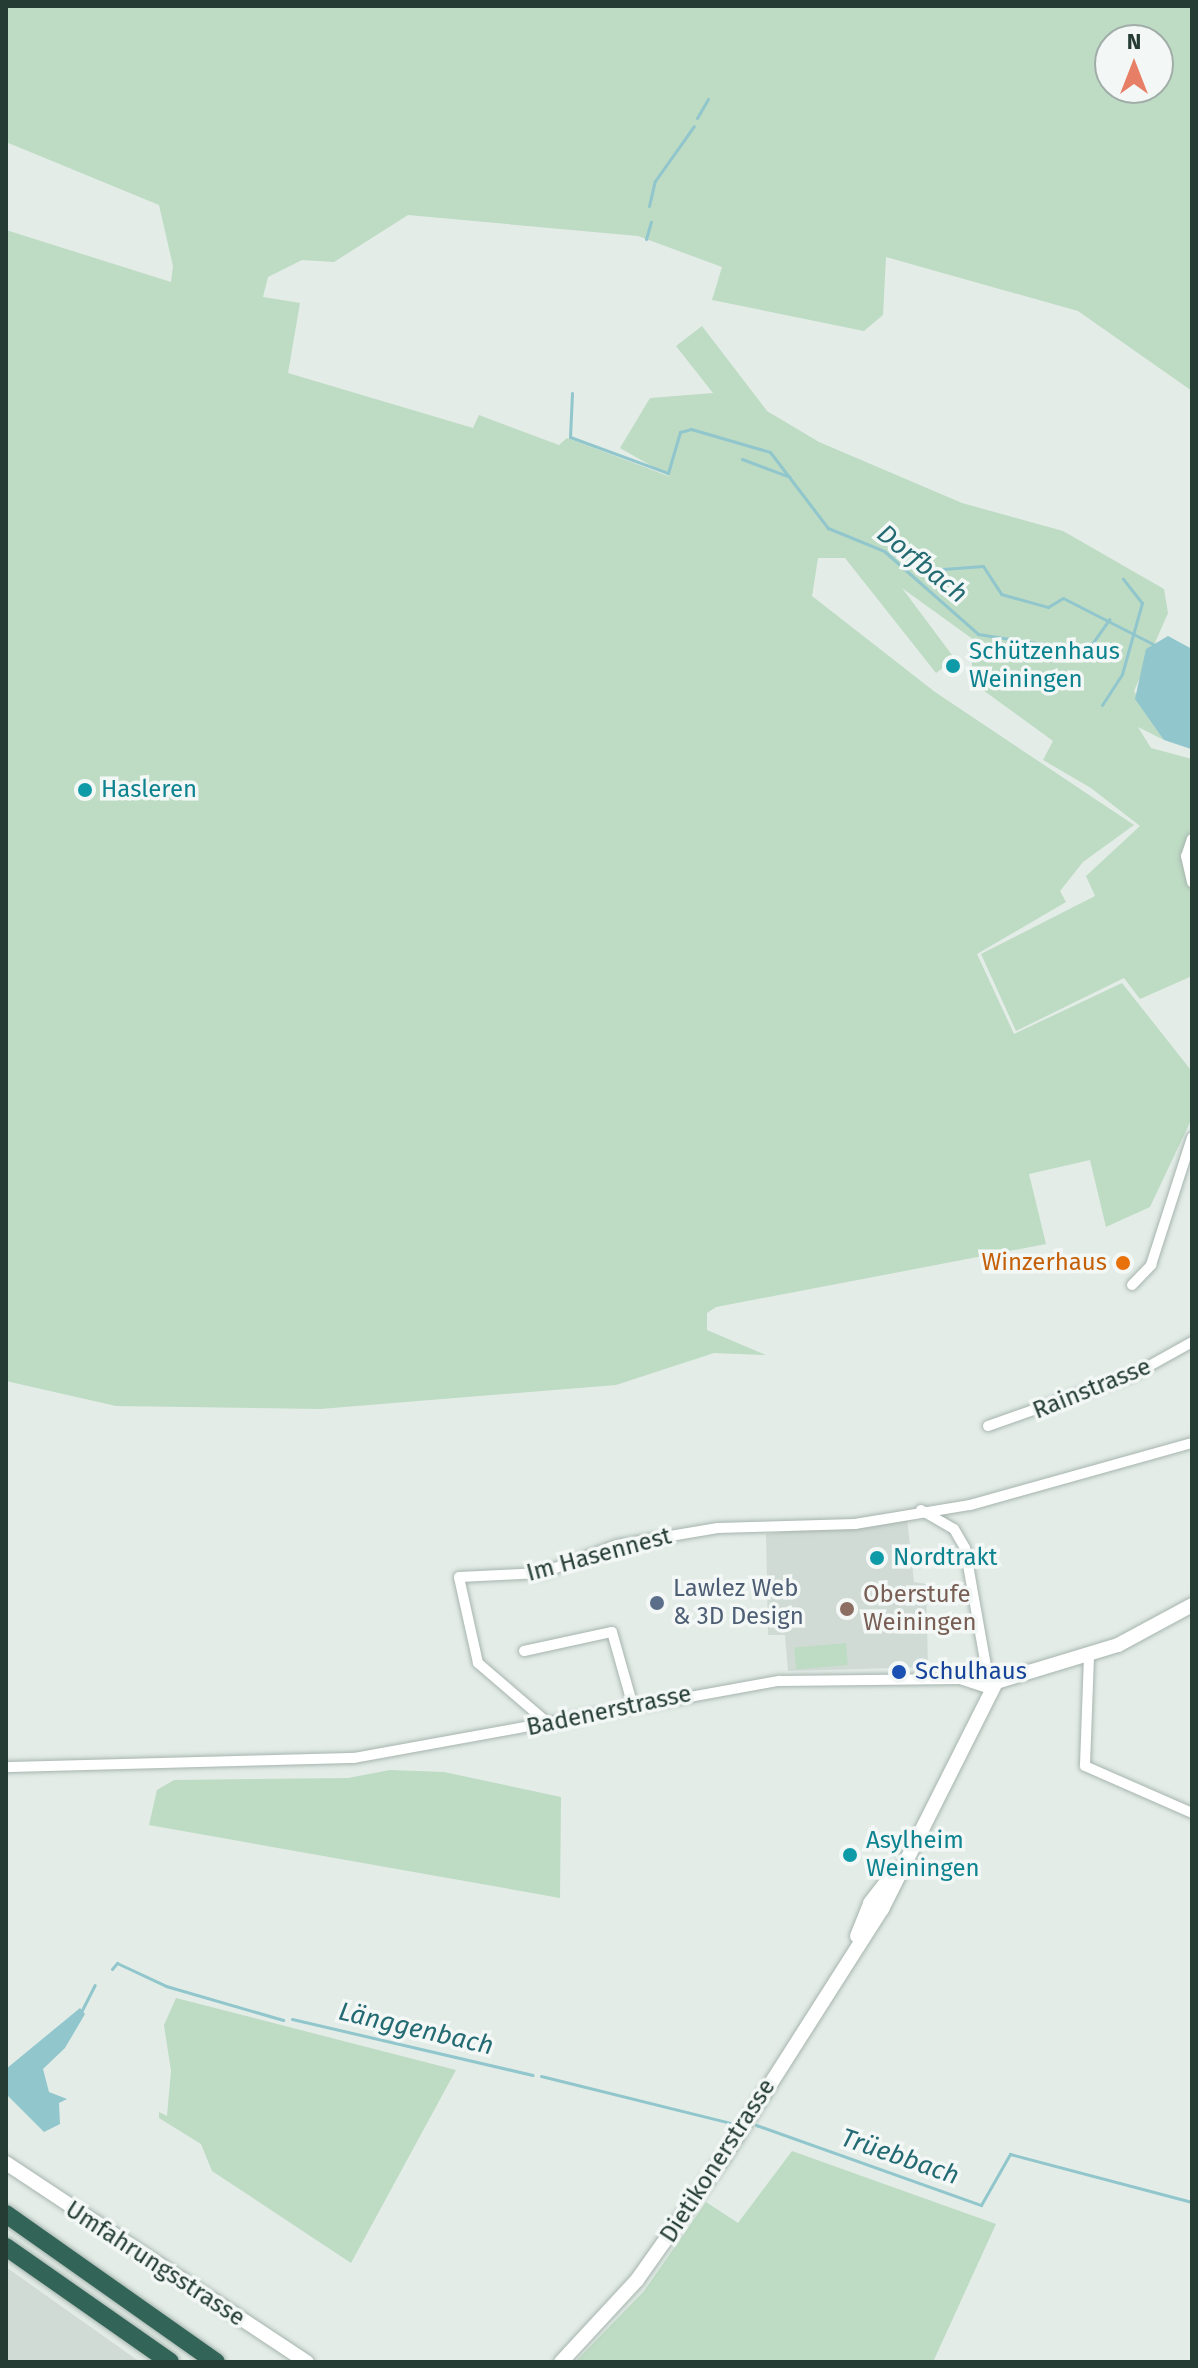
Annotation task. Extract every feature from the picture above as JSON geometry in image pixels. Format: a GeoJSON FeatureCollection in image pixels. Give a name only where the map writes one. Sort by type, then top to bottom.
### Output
{"type":"FeatureCollection","features":[{"type":"Feature","properties":{"kind":"highway"},"geometry":{"type":"LineString","coordinates":[[6,2214],[216,2362]]}},
{"type":"Feature","properties":{"kind":"highway"},"geometry":{"type":"LineString","coordinates":[[6,2247],[170,2362]]}},
{"type":"Feature","properties":{"kind":"street"},"geometry":{"type":"LineString","coordinates":[[1192,839],[1186,856],[1192,882]]}},
{"type":"Feature","properties":{"kind":"street"},"geometry":{"type":"LineString","coordinates":[[1132,1285],[1151,1265],[1192,1137]]}},
{"type":"Feature","properties":{"kind":"street","name":"Rainstrasse"},"geometry":{"type":"LineString","coordinates":[[988,1426],[1133,1375],[1192,1342]]}},
{"type":"Feature","properties":{"kind":"street"},"geometry":{"type":"LineString","coordinates":[[921,1510],[997,1500],[1192,1443]]}},
{"type":"Feature","properties":{"kind":"street"},"geometry":{"type":"LineString","coordinates":[[921,1510],[954,1529],[965,1548],[990,1689]]}},
{"type":"Feature","properties":{"kind":"street","name":"Im Hasennest"},"geometry":{"type":"LineString","coordinates":[[549,1724],[478,1663],[459,1577],[542,1573],[617,1545],[708,1529],[830,1526],[921,1510]]}},
{"type":"Feature","properties":{"kind":"street"},"geometry":{"type":"LineString","coordinates":[[990,1689],[1007,1674],[1089,1656],[1192,1605]]}},
{"type":"Feature","properties":{"kind":"street"},"geometry":{"type":"LineString","coordinates":[[524,1651],[612,1632],[633,1706]]}},
{"type":"Feature","properties":{"kind":"street"},"geometry":{"type":"LineString","coordinates":[[1089,1656],[1085,1766],[1192,1813]]}},
{"type":"Feature","properties":{"kind":"street","name":"Badenerstrasse"},"geometry":{"type":"LineString","coordinates":[[6,1767],[354,1758],[779,1681],[960,1679],[990,1689]]}},
{"type":"Feature","properties":{"kind":"street","name":"Dietikonerstrasse"},"geometry":{"type":"LineString","coordinates":[[561,2362],[681,2221],[854,1944],[882,1909],[897,1870],[990,1689]]}},
{"type":"Feature","properties":{"kind":"street","name":"Umfahrungsstrasse"},"geometry":{"type":"LineString","coordinates":[[6,2163],[307,2362]]}},
{"type":"Feature","properties":{"kind":"shaded area","name":"Oberstufe Weiningen"},"geometry":{"type":"Polygon","coordinates":[[[907,1518],[914,1582],[926,1584],[928,1667],[788,1671],[785,1635],[768,1635],[766,1534],[907,1518]]]}},
{"type":"Feature","properties":{"kind":"shaded area"},"geometry":{"type":"Polygon","coordinates":[[[6,2267],[140,2362],[6,2362],[6,2267]]]}},
{"type":"Feature","properties":{"kind":"green space"},"geometry":{"type":"Polygon","coordinates":[[[6,6],[1192,6],[1192,391],[1078,311],[886,257],[883,315],[864,331],[712,300],[722,267],[638,236],[408,215],[334,262],[302,260],[268,277],[263,297],[300,303],[288,373],[473,428],[479,415],[559,445],[567,438],[671,477],[620,448],[650,398],[713,393],[676,346],[702,326],[767,411],[819,442],[962,503],[1063,531],[1164,589],[1168,613],[1134,691],[1164,740],[1138,727],[1151,748],[1192,759],[1192,976],[1140,999],[1124,978],[1016,1031],[981,954],[1095,896],[1086,876],[1140,826],[1091,788],[1043,760],[1053,741],[972,682],[972,658],[1003,661],[902,588],[955,659],[936,673],[845,558],[818,558],[812,596],[935,692],[1134,825],[1083,862],[1060,891],[1066,902],[977,954],[1014,1034],[1122,983],[1190,1069],[1192,1118],[1150,1207],[1106,1227],[1090,1160],[1029,1174],[1046,1244],[716,1307],[707,1313],[707,1330],[766,1355],[714,1353],[616,1385],[320,1409],[116,1406],[6,1381],[6,230],[171,282],[173,266],[159,205],[6,142],[6,6]]]}},
{"type":"Feature","properties":{"kind":"green space"},"geometry":{"type":"Polygon","coordinates":[[[846,1643],[848,1665],[796,1669],[794,1648],[846,1643]]]}},
{"type":"Feature","properties":{"kind":"green space"},"geometry":{"type":"Polygon","coordinates":[[[390,1770],[444,1772],[561,1797],[560,1898],[149,1825],[157,1790],[174,1780],[348,1778],[390,1770]]]}},
{"type":"Feature","properties":{"kind":"green space"},"geometry":{"type":"Polygon","coordinates":[[[176,1998],[456,2070],[351,2263],[212,2171],[201,2144],[159,2118],[159,2112],[167,2116],[171,2071],[164,2025],[176,1998]]]}},
{"type":"Feature","properties":{"kind":"green space"},"geometry":{"type":"Polygon","coordinates":[[[792,2151],[996,2224],[933,2362],[575,2362],[644,2291],[706,2202],[738,2223],[792,2151]]]}},
{"type":"Feature","properties":{"kind":"water"},"geometry":{"type":"Polygon","coordinates":[[[1168,636],[1192,649],[1191,749],[1164,740],[1135,699],[1146,649],[1168,636]]]}},
{"type":"Feature","properties":{"kind":"water"},"geometry":{"type":"Polygon","coordinates":[[[80,2008],[85,2014],[65,2048],[43,2069],[49,2092],[67,2099],[59,2103],[60,2124],[44,2132],[6,2094],[6,2069],[80,2008]]]}},
{"type":"Feature","properties":{"kind":"waterway"},"geometry":{"type":"LineString","coordinates":[[697,118],[708,99]]}},
{"type":"Feature","properties":{"kind":"waterway"},"geometry":{"type":"LineString","coordinates":[[649,206],[655,181],[694,126]]}},
{"type":"Feature","properties":{"kind":"waterway"},"geometry":{"type":"LineString","coordinates":[[646,239],[651,222]]}},
{"type":"Feature","properties":{"kind":"waterway","name":"Dorfbach"},"geometry":{"type":"LineString","coordinates":[[572,393],[570,437],[668,473],[680,432],[691,429],[770,452],[828,528],[884,551],[978,634],[1087,651],[1109,619]]}},
{"type":"Feature","properties":{"kind":"waterway"},"geometry":{"type":"LineString","coordinates":[[742,459],[790,477]]}},
{"type":"Feature","properties":{"kind":"waterway"},"geometry":{"type":"LineString","coordinates":[[943,569],[983,566],[1001,594],[1048,607],[1063,598],[1153,644]]}},
{"type":"Feature","properties":{"kind":"waterway"},"geometry":{"type":"LineString","coordinates":[[1102,705],[1122,674],[1142,603],[1123,579]]}},
{"type":"Feature","properties":{"kind":"waterway"},"geometry":{"type":"LineString","coordinates":[[112,1969],[117,1963],[166,1986],[283,2020]]}},
{"type":"Feature","properties":{"kind":"waterway"},"geometry":{"type":"LineString","coordinates":[[82,2010],[95,1985]]}},
{"type":"Feature","properties":{"kind":"waterway","name":"Länggenbach"},"geometry":{"type":"LineString","coordinates":[[292,2019],[533,2075]]}},
{"type":"Feature","properties":{"kind":"waterway"},"geometry":{"type":"LineString","coordinates":[[541,2076],[731,2123]]}},
{"type":"Feature","properties":{"kind":"waterway","name":"Trüebbach"},"geometry":{"type":"LineString","coordinates":[[756,2125],[981,2205],[1010,2154],[1192,2202]]}},
{"type":"Feature","properties":{"kind":"place","name":"Schützenhaus Weiningen"},"geometry":{"type":"Point","coordinates":[953,666]}},
{"type":"Feature","properties":{"kind":"place","name":"Hasleren"},"geometry":{"type":"Point","coordinates":[85,790]}},
{"type":"Feature","properties":{"kind":"place","name":"Winzerhaus"},"geometry":{"type":"Point","coordinates":[1123,1263]}},
{"type":"Feature","properties":{"kind":"place","name":"Nordtrakt"},"geometry":{"type":"Point","coordinates":[877,1558]}},
{"type":"Feature","properties":{"kind":"place","name":"Lawlez Web & 3D Design"},"geometry":{"type":"Point","coordinates":[657,1603]}},
{"type":"Feature","properties":{"kind":"place","name":"Oberstufe Weiningen"},"geometry":{"type":"Point","coordinates":[847,1609]}},
{"type":"Feature","properties":{"kind":"place","name":"Schulhaus"},"geometry":{"type":"Point","coordinates":[899,1672]}},
{"type":"Feature","properties":{"kind":"place","name":"Asylheim Weiningen"},"geometry":{"type":"Point","coordinates":[850,1855]}}]}
